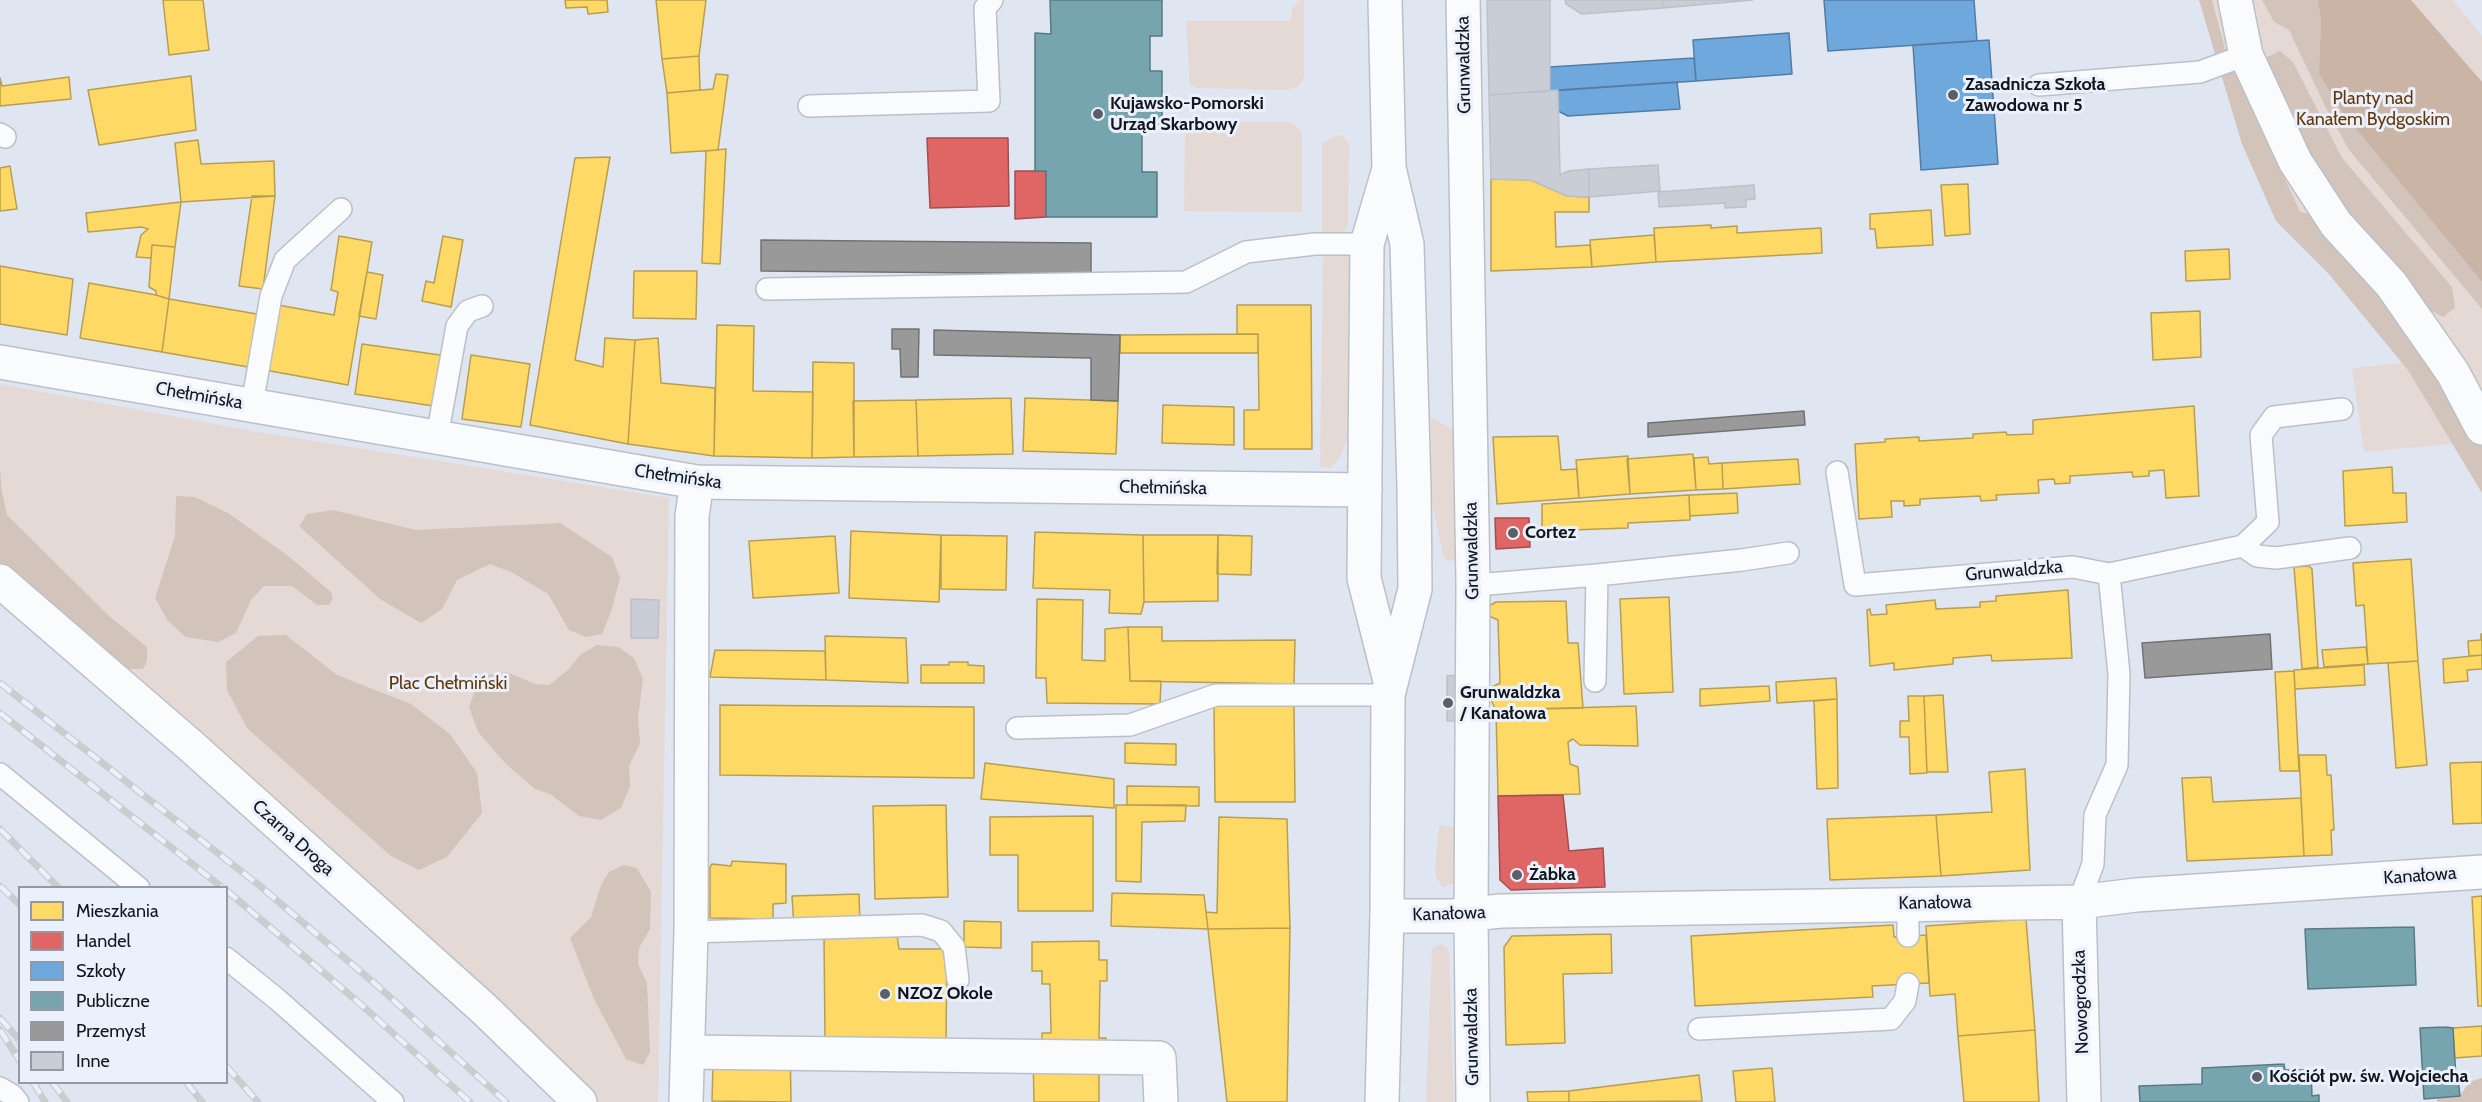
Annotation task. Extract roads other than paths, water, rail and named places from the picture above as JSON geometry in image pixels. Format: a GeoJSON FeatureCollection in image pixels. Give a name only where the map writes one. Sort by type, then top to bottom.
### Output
{"type":"FeatureCollection","features":[{"type":"Feature","properties":{"kind":"street"},"geometry":{"type":"LineString","coordinates":[[1385,0],[1389,168],[1407,244],[1414,487],[1414,589],[1389,689]]}},
{"type":"Feature","properties":{"kind":"street","name":"Grunwaldzka"},"geometry":{"type":"LineString","coordinates":[[1463,0],[1473,583],[1471,915],[1473,1102]]}},
{"type":"Feature","properties":{"kind":"street"},"geometry":{"type":"LineString","coordinates":[[2235,0],[2246,55],[2295,161],[2336,224],[2391,284],[2453,373],[2482,428]]}},
{"type":"Feature","properties":{"kind":"street"},"geometry":{"type":"LineString","coordinates":[[1382,1102],[1388,916],[1389,689],[1364,578],[1367,244],[1389,168]]}},
{"type":"Feature","properties":{"kind":"street","name":"Chełmińska"},"geometry":{"type":"LineString","coordinates":[[0,362],[697,482],[1365,490]]}},
{"type":"Feature","properties":{"kind":"street"},"geometry":{"type":"LineString","coordinates":[[686,1102],[691,932],[692,516],[697,482]]}},
{"type":"Feature","properties":{"kind":"street","name":"Czarna Droga"},"geometry":{"type":"LineString","coordinates":[[0,580],[200,753],[484,1010],[580,1102]]}},
{"type":"Feature","properties":{"kind":"street","name":"Kanałowa"},"geometry":{"type":"LineString","coordinates":[[1388,916],[1471,915],[1501,911],[2079,902],[2136,895],[2482,872]]}},
{"type":"Feature","properties":{"kind":"street","name":"Nowogrodzka"},"geometry":{"type":"LineString","coordinates":[[2079,902],[2084,1102]]}},
{"type":"Feature","properties":{"kind":"street"},"geometry":{"type":"LineString","coordinates":[[688,1052],[1159,1058],[1161,1102]]}},
{"type":"Feature","properties":{"kind":"lane"},"geometry":{"type":"LineString","coordinates":[[810,106],[988,101],[985,9],[992,0]]}},
{"type":"Feature","properties":{"kind":"lane"},"geometry":{"type":"LineString","coordinates":[[2038,85],[2200,72],[2246,55]]}},
{"type":"Feature","properties":{"kind":"lane"},"geometry":{"type":"LineString","coordinates":[[252,405],[271,297],[285,260],[341,209]]}},
{"type":"Feature","properties":{"kind":"lane"},"geometry":{"type":"LineString","coordinates":[[767,289],[1186,282],[1246,252],[1315,244],[1367,244]]}},
{"type":"Feature","properties":{"kind":"lane"},"geometry":{"type":"LineString","coordinates":[[437,437],[457,327],[468,311],[482,306]]}},
{"type":"Feature","properties":{"kind":"lane"},"geometry":{"type":"LineString","coordinates":[[2342,409],[2274,417],[2262,435],[2268,522],[2242,546],[2257,556],[2276,558],[2350,548]]}},
{"type":"Feature","properties":{"kind":"lane","name":"Grunwaldzka"},"geometry":{"type":"LineString","coordinates":[[1837,472],[1855,585],[2073,567],[2109,574],[2242,546]]}},
{"type":"Feature","properties":{"kind":"lane"},"geometry":{"type":"LineString","coordinates":[[1473,583],[1488,584],[1597,575],[1788,553]]}},
{"type":"Feature","properties":{"kind":"lane"},"geometry":{"type":"LineString","coordinates":[[2079,902],[2093,864],[2095,815],[2117,765],[2119,674],[2109,574]]}},
{"type":"Feature","properties":{"kind":"lane"},"geometry":{"type":"LineString","coordinates":[[1595,681],[1597,575]]}},
{"type":"Feature","properties":{"kind":"lane"},"geometry":{"type":"LineString","coordinates":[[1017,728],[1130,725],[1216,695],[1389,689]]}},
{"type":"Feature","properties":{"kind":"lane"},"geometry":{"type":"LineString","coordinates":[[0,774],[137,886]]}},
{"type":"Feature","properties":{"kind":"lane"},"geometry":{"type":"LineString","coordinates":[[1908,903],[1908,936]]}},
{"type":"Feature","properties":{"kind":"lane"},"geometry":{"type":"LineString","coordinates":[[691,932],[922,925],[940,931],[954,948],[958,980]]}},
{"type":"Feature","properties":{"kind":"lane"},"geometry":{"type":"LineString","coordinates":[[228,960],[278,1000],[393,1102]]}},
{"type":"Feature","properties":{"kind":"lane"},"geometry":{"type":"LineString","coordinates":[[1699,1029],[1891,1019],[1905,1001],[1908,984]]}},
{"type":"Feature","properties":{"kind":"lane"},"geometry":{"type":"LineString","coordinates":[[0,1088],[12,1095],[18,1102]]}},
{"type":"Feature","properties":{"kind":"railway"},"geometry":{"type":"LineString","coordinates":[[0,683],[260,886],[380,988],[506,1102]]}},
{"type":"Feature","properties":{"kind":"railway"},"geometry":{"type":"LineString","coordinates":[[0,713],[220,886]]}},
{"type":"Feature","properties":{"kind":"railway"},"geometry":{"type":"LineString","coordinates":[[0,829],[57,886]]}},
{"type":"Feature","properties":{"kind":"railway"},"geometry":{"type":"LineString","coordinates":[[0,886],[18,903]]}},
{"type":"Feature","properties":{"kind":"railway"},"geometry":{"type":"LineString","coordinates":[[228,892],[357,1001],[470,1102]]}},
{"type":"Feature","properties":{"kind":"railway"},"geometry":{"type":"LineString","coordinates":[[0,1018],[18,1039]]}},
{"type":"Feature","properties":{"kind":"railway"},"geometry":{"type":"LineString","coordinates":[[0,1030],[18,1058]]}},
{"type":"Feature","properties":{"kind":"railway"},"geometry":{"type":"LineString","coordinates":[[228,1068],[258,1102]]}},
{"type":"Feature","properties":{"kind":"railway"},"geometry":{"type":"LineString","coordinates":[[34,1084],[45,1102]]}},
{"type":"Feature","properties":{"kind":"railway"},"geometry":{"type":"LineString","coordinates":[[54,1084],[67,1102]]}},
{"type":"Feature","properties":{"kind":"railway"},"geometry":{"type":"LineString","coordinates":[[188,1084],[202,1102]]}},
{"type":"Feature","properties":{"kind":"place","name":"Zasadnicza Szkoła Zawodowa nr 5"},"geometry":{"type":"Point","coordinates":[1953,95]}},
{"type":"Feature","properties":{"kind":"place","name":"Kujawsko-Pomorski Urząd Skarbowy"},"geometry":{"type":"Point","coordinates":[1098,114]}},
{"type":"Feature","properties":{"kind":"place","name":"Cortez"},"geometry":{"type":"Point","coordinates":[1513,533]}},
{"type":"Feature","properties":{"kind":"place","name":"Grunwaldzka / Kanałowa"},"geometry":{"type":"Point","coordinates":[1448,703]}},
{"type":"Feature","properties":{"kind":"place","name":"Żabka"},"geometry":{"type":"Point","coordinates":[1517,875]}},
{"type":"Feature","properties":{"kind":"place","name":"NZOZ Okole"},"geometry":{"type":"Point","coordinates":[885,994]}},
{"type":"Feature","properties":{"kind":"place","name":"Kościół pw. św. Wojciecha"},"geometry":{"type":"Point","coordinates":[2257,1077]}},
{"type":"Feature","properties":{"kind":"park label","name":"Planty nad Kanałem Bydgoskim"},"geometry":{"type":"Point","coordinates":[2373,109]}},
{"type":"Feature","properties":{"kind":"park label","name":"Plac Chełmiński"},"geometry":{"type":"Point","coordinates":[448,684]}}]}
